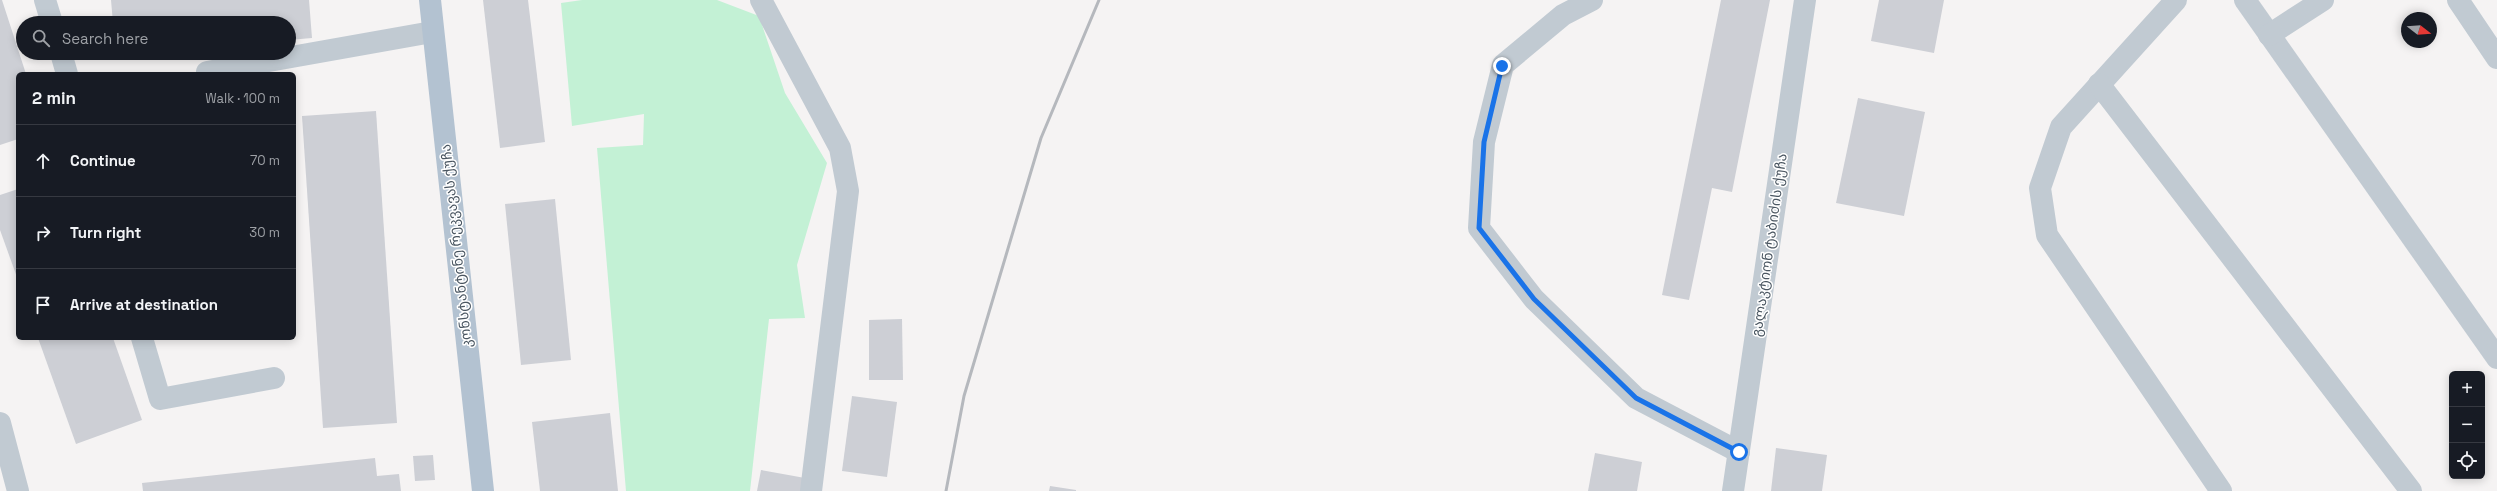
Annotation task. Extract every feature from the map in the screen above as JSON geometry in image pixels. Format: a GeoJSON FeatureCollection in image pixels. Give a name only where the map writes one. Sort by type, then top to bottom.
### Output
{"type":"FeatureCollection","features":[{"type":"Feature","properties":{"kind":"main road","name":"კონსტანტინე რეკვავას ქუჩა"},"geometry":{"type":"LineString","coordinates":[[430,0],[432,32],[483,491]]}},
{"type":"Feature","properties":{"kind":"street"},"geometry":{"type":"LineString","coordinates":[[46,0],[50,16]]}},
{"type":"Feature","properties":{"kind":"street"},"geometry":{"type":"LineString","coordinates":[[761,0],[840,148],[848,191],[811,491]]}},
{"type":"Feature","properties":{"kind":"street"},"geometry":{"type":"LineString","coordinates":[[1592,0],[1563,15],[1502,66],[1484,142],[1479,228],[1534,299],[1636,398],[1739,452]]}},
{"type":"Feature","properties":{"kind":"street","name":"გალაკტიონ ტაბიძის ქუჩა"},"geometry":{"type":"LineString","coordinates":[[1734,491],[1805,0]]}},
{"type":"Feature","properties":{"kind":"street"},"geometry":{"type":"LineString","coordinates":[[2176,0],[2061,127],[2040,188],[2047,235],[2221,491]]}},
{"type":"Feature","properties":{"kind":"street"},"geometry":{"type":"LineString","coordinates":[[2245,0],[2497,358]]}},
{"type":"Feature","properties":{"kind":"street"},"geometry":{"type":"LineString","coordinates":[[2270,35],[2323,0]]}},
{"type":"Feature","properties":{"kind":"street"},"geometry":{"type":"LineString","coordinates":[[2458,0],[2497,58]]}},
{"type":"Feature","properties":{"kind":"street"},"geometry":{"type":"LineString","coordinates":[[296,56],[432,32]]}},
{"type":"Feature","properties":{"kind":"street"},"geometry":{"type":"LineString","coordinates":[[63,60],[66,72]]}},
{"type":"Feature","properties":{"kind":"street"},"geometry":{"type":"LineString","coordinates":[[207,72],[274,60]]}},
{"type":"Feature","properties":{"kind":"street"},"geometry":{"type":"LineString","coordinates":[[2100,84],[2411,491]]}},
{"type":"Feature","properties":{"kind":"street"},"geometry":{"type":"LineString","coordinates":[[143,340],[160,399],[274,378]]}},
{"type":"Feature","properties":{"kind":"street"},"geometry":{"type":"LineString","coordinates":[[0,423],[18,491]]}},
{"type":"Feature","properties":{"kind":"green space"},"geometry":{"type":"Polygon","coordinates":[[[582,0],[717,0],[759,16],[785,93],[827,163],[797,265],[805,318],[769,319],[750,491],[626,491],[597,148],[643,145],[644,114],[572,126],[561,3],[582,0]]]}},
{"type":"Feature","properties":{"kind":"building"},"geometry":{"type":"Polygon","coordinates":[[[0,0],[2,0],[16,43],[16,60],[21,60],[25,72],[16,72],[16,140],[0,145],[0,0]]]}},
{"type":"Feature","properties":{"kind":"building"},"geometry":{"type":"Polygon","coordinates":[[[111,0],[309,0],[312,38],[296,39],[296,16],[112,16],[111,0]]]}},
{"type":"Feature","properties":{"kind":"building"},"geometry":{"type":"Polygon","coordinates":[[[483,0],[528,0],[545,142],[500,148],[483,0]]]}},
{"type":"Feature","properties":{"kind":"building"},"geometry":{"type":"Polygon","coordinates":[[[1721,0],[1770,0],[1732,192],[1712,188],[1689,300],[1662,295],[1721,0]]]}},
{"type":"Feature","properties":{"kind":"building"},"geometry":{"type":"Polygon","coordinates":[[[1879,0],[1944,0],[1934,53],[1871,41],[1879,0]]]}},
{"type":"Feature","properties":{"kind":"building"},"geometry":{"type":"Polygon","coordinates":[[[1858,98],[1925,112],[1904,216],[1836,203],[1858,98]]]}},
{"type":"Feature","properties":{"kind":"building"},"geometry":{"type":"Polygon","coordinates":[[[376,111],[397,423],[323,428],[302,116],[376,111]]]}},
{"type":"Feature","properties":{"kind":"building"},"geometry":{"type":"Polygon","coordinates":[[[16,190],[16,274],[0,230],[0,195],[16,190]]]}},
{"type":"Feature","properties":{"kind":"building"},"geometry":{"type":"Polygon","coordinates":[[[555,199],[571,360],[521,365],[505,204],[555,199]]]}},
{"type":"Feature","properties":{"kind":"building"},"geometry":{"type":"Polygon","coordinates":[[[902,319],[903,380],[869,380],[869,320],[902,319]]]}},
{"type":"Feature","properties":{"kind":"building"},"geometry":{"type":"Polygon","coordinates":[[[39,340],[114,340],[142,420],[76,444],[39,340]]]}},
{"type":"Feature","properties":{"kind":"building"},"geometry":{"type":"Polygon","coordinates":[[[852,396],[897,402],[887,477],[842,471],[852,396]]]}},
{"type":"Feature","properties":{"kind":"building"},"geometry":{"type":"Polygon","coordinates":[[[610,413],[618,491],[540,491],[532,422],[610,413]]]}},
{"type":"Feature","properties":{"kind":"building"},"geometry":{"type":"Polygon","coordinates":[[[1776,448],[1827,455],[1822,491],[1771,491],[1776,448]]]}},
{"type":"Feature","properties":{"kind":"building"},"geometry":{"type":"Polygon","coordinates":[[[1595,453],[1642,462],[1637,491],[1588,491],[1595,453]]]}},
{"type":"Feature","properties":{"kind":"building"},"geometry":{"type":"Polygon","coordinates":[[[433,455],[435,480],[415,481],[413,456],[433,455]]]}},
{"type":"Feature","properties":{"kind":"building"},"geometry":{"type":"Polygon","coordinates":[[[375,458],[377,476],[399,474],[401,491],[143,491],[142,483],[375,458]]]}},
{"type":"Feature","properties":{"kind":"building"},"geometry":{"type":"Polygon","coordinates":[[[761,470],[805,478],[802,491],[757,491],[761,470]]]}},
{"type":"Feature","properties":{"kind":"building"},"geometry":{"type":"Polygon","coordinates":[[[1050,486],[1076,490],[1076,491],[1049,491],[1050,486]]]}},
{"type":"Feature","properties":{"kind":"railway"},"geometry":{"type":"LineString","coordinates":[[946,491],[964,396],[1041,138],[1099,0]]}},
{"type":"Feature","properties":{"kind":"route"},"geometry":{"type":"LineString","coordinates":[[1502,66],[1484,142],[1479,228],[1534,299],[1604,365],[1636,398],[1739,452]]}}]}
